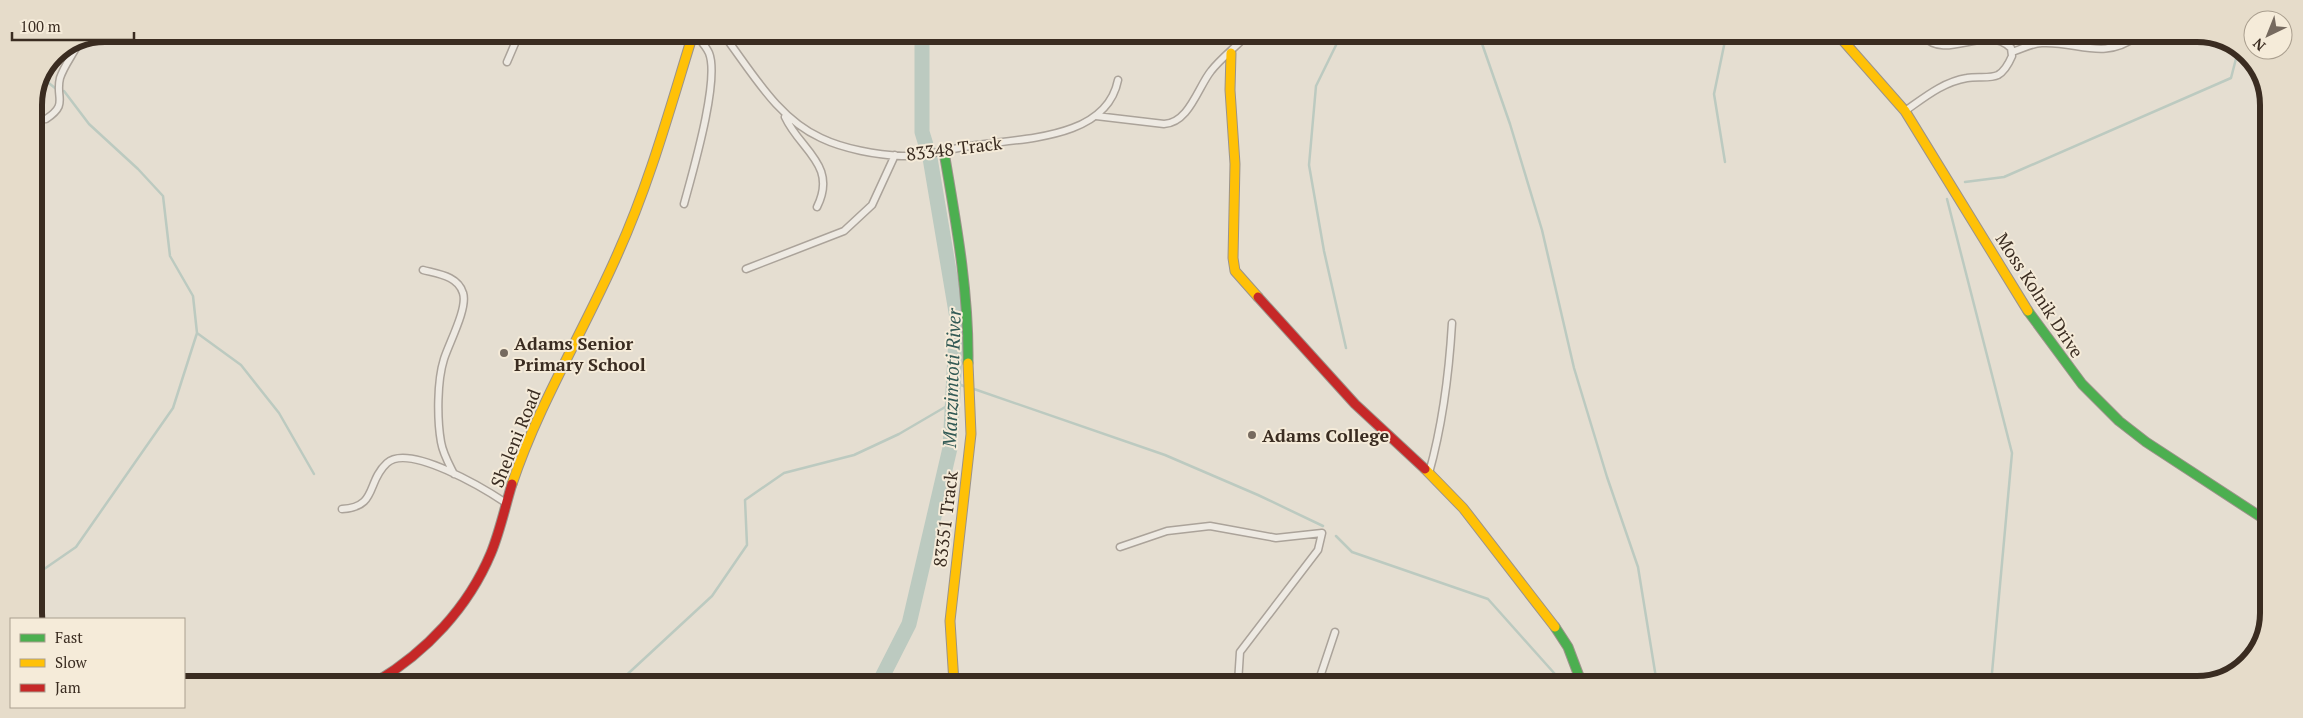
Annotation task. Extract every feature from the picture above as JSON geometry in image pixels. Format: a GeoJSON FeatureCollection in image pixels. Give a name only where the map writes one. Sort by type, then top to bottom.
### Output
{"type":"FeatureCollection","features":[{"type":"Feature","properties":{"kind":"street"},"geometry":{"type":"LineString","coordinates":[[507,62],[516,42]]}},
{"type":"Feature","properties":{"kind":"street","name":"Sheleni Road"},"geometry":{"type":"LineString","coordinates":[[384,676],[417,653],[465,600],[480,577],[491,554],[519,463],[536,420],[597,300],[629,228],[650,173],[691,42]]}},
{"type":"Feature","properties":{"kind":"street"},"geometry":{"type":"LineString","coordinates":[[684,204],[709,97],[712,69],[709,53],[700,42]]}},
{"type":"Feature","properties":{"kind":"street","name":"83348 Track"},"geometry":{"type":"LineString","coordinates":[[729,42],[783,113],[794,123],[823,139],[895,155],[916,156],[939,153],[1063,132],[1106,109],[1112,100],[1118,80]]}},
{"type":"Feature","properties":{"kind":"street"},"geometry":{"type":"LineString","coordinates":[[1096,116],[1164,124],[1173,122],[1189,106],[1212,69],[1240,42]]}},
{"type":"Feature","properties":{"kind":"street","name":"Moss Kolnik Drive"},"geometry":{"type":"LineString","coordinates":[[1844,42],[1905,111],[2032,318],[2082,384],[2119,421],[2146,442],[2260,516]]}},
{"type":"Feature","properties":{"kind":"street"},"geometry":{"type":"LineString","coordinates":[[1931,42],[1936,46],[1951,42]]}},
{"type":"Feature","properties":{"kind":"street"},"geometry":{"type":"LineString","coordinates":[[2002,42],[2012,52]]}},
{"type":"Feature","properties":{"kind":"street"},"geometry":{"type":"LineString","coordinates":[[2012,52],[2042,43],[2092,50],[2108,49],[2129,42]]}},
{"type":"Feature","properties":{"kind":"street"},"geometry":{"type":"LineString","coordinates":[[46,119],[60,106],[60,78],[74,51]]}},
{"type":"Feature","properties":{"kind":"street"},"geometry":{"type":"LineString","coordinates":[[1905,111],[1937,89],[1951,82],[2000,74],[2007,65],[2012,52]]}},
{"type":"Feature","properties":{"kind":"street"},"geometry":{"type":"LineString","coordinates":[[1230,53],[1230,90],[1235,164],[1233,258],[1235,271],[1355,404],[1429,472],[1483,532],[1549,617],[1568,647],[1579,676]]}},
{"type":"Feature","properties":{"kind":"street"},"geometry":{"type":"LineString","coordinates":[[783,113],[791,128],[816,160],[825,190],[817,207]]}},
{"type":"Feature","properties":{"kind":"street","name":"83351 Track"},"geometry":{"type":"LineString","coordinates":[[939,153],[959,242],[968,325],[968,376],[971,400],[968,470],[952,585],[950,636],[953,676]]}},
{"type":"Feature","properties":{"kind":"street"},"geometry":{"type":"LineString","coordinates":[[746,269],[844,231],[872,205],[895,155]]}},
{"type":"Feature","properties":{"kind":"street"},"geometry":{"type":"LineString","coordinates":[[422,270],[450,277],[457,282],[464,294],[462,308],[439,378],[441,443],[454,474]]}},
{"type":"Feature","properties":{"kind":"street"},"geometry":{"type":"LineString","coordinates":[[1429,472],[1439,438],[1446,394],[1452,323]]}},
{"type":"Feature","properties":{"kind":"street"},"geometry":{"type":"LineString","coordinates":[[342,509],[358,506],[367,500],[382,468],[396,458],[407,457],[454,474],[486,490],[506,503]]}},
{"type":"Feature","properties":{"kind":"street"},"geometry":{"type":"LineString","coordinates":[[1120,547],[1167,531],[1210,526],[1276,538],[1322,532],[1318,550],[1240,652],[1238,676]]}},
{"type":"Feature","properties":{"kind":"street"},"geometry":{"type":"LineString","coordinates":[[1320,676],[1336,632]]}},
{"type":"Feature","properties":{"kind":"waterway","name":"Manzimtoti River"},"geometry":{"type":"LineString","coordinates":[[883,676],[909,624],[950,448],[957,318],[930,158],[922,132],[922,42]]}},
{"type":"Feature","properties":{"kind":"waterway"},"geometry":{"type":"LineString","coordinates":[[1338,42],[1316,86],[1309,165],[1324,251],[1346,348]]}},
{"type":"Feature","properties":{"kind":"waterway"},"geometry":{"type":"LineString","coordinates":[[1481,42],[1510,124],[1542,230],[1574,368],[1607,477],[1638,567],[1656,676]]}},
{"type":"Feature","properties":{"kind":"waterway"},"geometry":{"type":"LineString","coordinates":[[1725,42],[1714,94],[1725,162]]}},
{"type":"Feature","properties":{"kind":"waterway"},"geometry":{"type":"LineString","coordinates":[[1965,182],[2004,177],[2231,78],[2237,56]]}},
{"type":"Feature","properties":{"kind":"waterway"},"geometry":{"type":"LineString","coordinates":[[47,82],[55,88]]}},
{"type":"Feature","properties":{"kind":"waterway"},"geometry":{"type":"LineString","coordinates":[[43,570],[76,547],[173,408],[197,333],[193,296],[170,256],[163,196],[138,169],[89,124],[64,91]]}},
{"type":"Feature","properties":{"kind":"waterway"},"geometry":{"type":"LineString","coordinates":[[1947,199],[2012,453],[1992,676]]}},
{"type":"Feature","properties":{"kind":"waterway"},"geometry":{"type":"LineString","coordinates":[[197,333],[241,365],[279,413],[314,474]]}},
{"type":"Feature","properties":{"kind":"waterway"},"geometry":{"type":"LineString","coordinates":[[954,382],[966,387]]}},
{"type":"Feature","properties":{"kind":"waterway"},"geometry":{"type":"LineString","coordinates":[[974,389],[1165,455],[1258,495],[1323,526]]}},
{"type":"Feature","properties":{"kind":"waterway"},"geometry":{"type":"LineString","coordinates":[[625,676],[712,596],[747,545],[745,500],[784,473],[854,455],[899,434],[952,403]]}},
{"type":"Feature","properties":{"kind":"waterway"},"geometry":{"type":"LineString","coordinates":[[1336,536],[1352,552],[1488,599],[1557,676]]}},
{"type":"Feature","properties":{"kind":"traffic: fast"},"geometry":{"type":"LineString","coordinates":[[944,152],[964,283],[968,363]]}},
{"type":"Feature","properties":{"kind":"traffic: fast"},"geometry":{"type":"LineString","coordinates":[[2028,311],[2082,384],[2119,421],[2146,442],[2260,516]]}},
{"type":"Feature","properties":{"kind":"traffic: fast"},"geometry":{"type":"LineString","coordinates":[[1555,627],[1568,647],[1579,676]]}},
{"type":"Feature","properties":{"kind":"traffic: slow"},"geometry":{"type":"LineString","coordinates":[[512,484],[548,396],[605,282],[640,199],[659,145],[691,42]]}},
{"type":"Feature","properties":{"kind":"traffic: slow"},"geometry":{"type":"LineString","coordinates":[[1844,42],[1905,111],[2028,311]]}},
{"type":"Feature","properties":{"kind":"traffic: slow"},"geometry":{"type":"LineString","coordinates":[[1231,53],[1230,90],[1235,164],[1233,258],[1235,271],[1258,297]]}},
{"type":"Feature","properties":{"kind":"traffic: slow"},"geometry":{"type":"LineString","coordinates":[[954,676],[950,621],[971,434],[968,363]]}},
{"type":"Feature","properties":{"kind":"traffic: slow"},"geometry":{"type":"LineString","coordinates":[[1425,469],[1463,508],[1555,627]]}},
{"type":"Feature","properties":{"kind":"traffic: jam"},"geometry":{"type":"LineString","coordinates":[[1258,297],[1355,404],[1425,469]]}},
{"type":"Feature","properties":{"kind":"traffic: jam"},"geometry":{"type":"LineString","coordinates":[[385,676],[428,643],[444,627],[470,592],[482,573],[491,553],[512,484]]}},
{"type":"Feature","properties":{"kind":"place","name":"Adams Senior Primary School"},"geometry":{"type":"Point","coordinates":[504,353]}},
{"type":"Feature","properties":{"kind":"place","name":"Adams College"},"geometry":{"type":"Point","coordinates":[1252,435]}}]}
